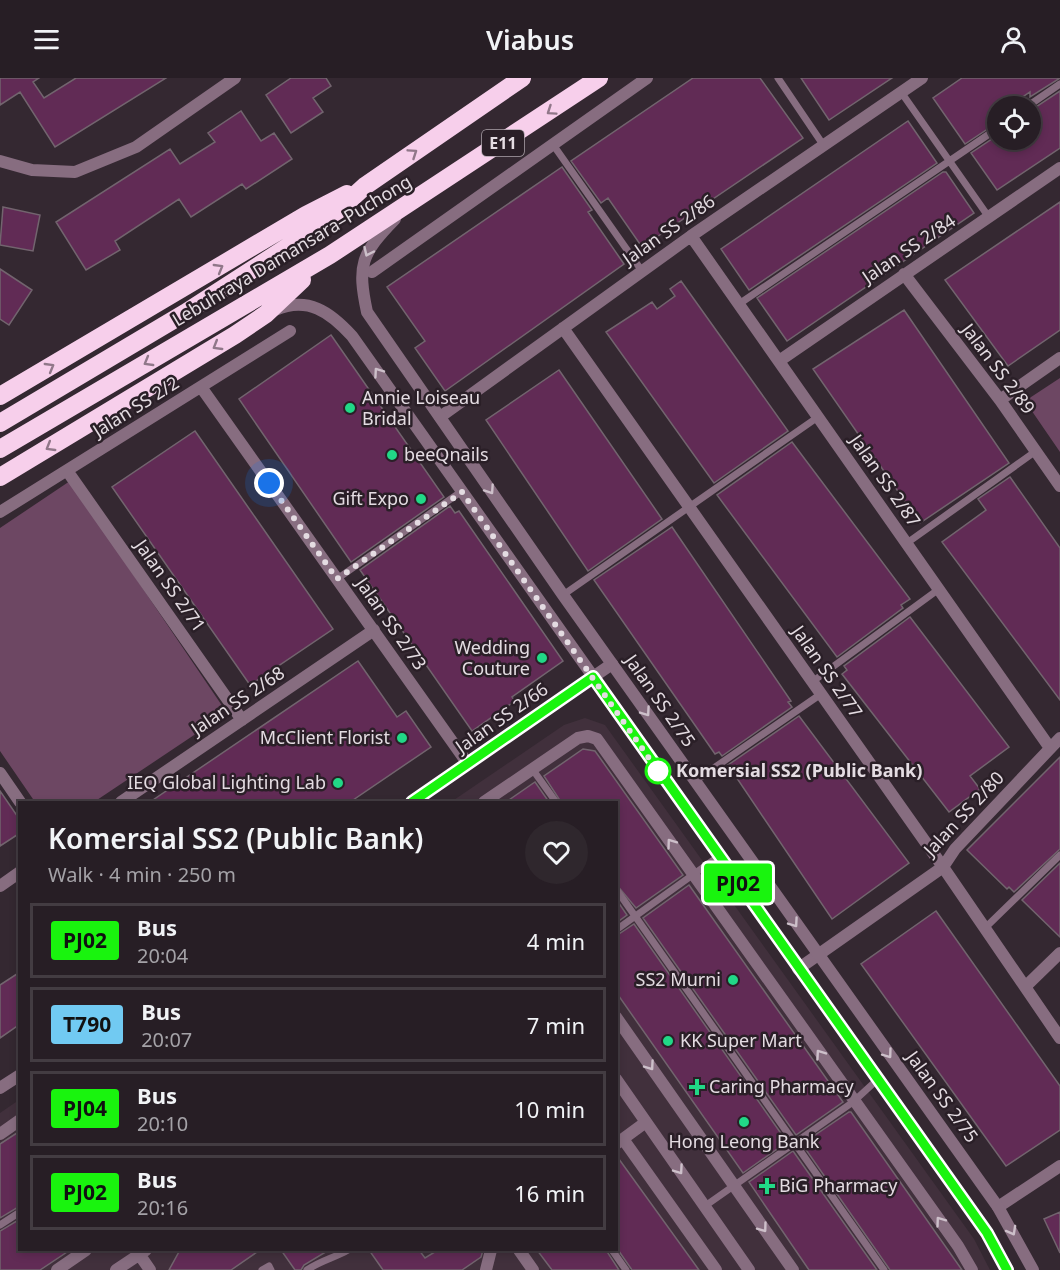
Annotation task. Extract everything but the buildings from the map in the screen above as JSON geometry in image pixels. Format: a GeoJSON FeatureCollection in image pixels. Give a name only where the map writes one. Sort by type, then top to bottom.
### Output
{"type":"FeatureCollection","features":[{"type":"Feature","properties":{"kind":"highway","name":"Lebuhraya Damansara–Puchong"},"geometry":{"type":"LineString","coordinates":[[0,423],[185,313],[324,222],[365,186],[522,78]]}},
{"type":"Feature","properties":{"kind":"highway","name":"Lebuhraya Damansara–Puchong"},"geometry":{"type":"LineString","coordinates":[[0,449],[330,255],[599,78]]}},
{"type":"Feature","properties":{"kind":"highway"},"geometry":{"type":"LineString","coordinates":[[0,396],[306,215],[365,186]]}},
{"type":"Feature","properties":{"kind":"highway"},"geometry":{"type":"LineString","coordinates":[[0,477],[266,314],[330,255]]}},
{"type":"Feature","properties":{"kind":"street"},"geometry":{"type":"LineString","coordinates":[[0,161],[32,170],[75,172],[136,147],[235,78]]}},
{"type":"Feature","properties":{"kind":"street"},"geometry":{"type":"LineString","coordinates":[[372,272],[554,146],[647,78]]}},
{"type":"Feature","properties":{"kind":"street","name":"Jalan SS 2/86"},"geometry":{"type":"LineString","coordinates":[[440,417],[691,236],[922,78]]}},
{"type":"Feature","properties":{"kind":"street","name":"Jalan SS 2/84"},"geometry":{"type":"LineString","coordinates":[[778,361],[1060,168]]}},
{"type":"Feature","properties":{"kind":"street","name":"Jalan SS 2/75"},"geometry":{"type":"LineString","coordinates":[[406,207],[371,244],[364,261],[360,283],[367,312],[563,595],[998,1207],[1033,1270]]}},
{"type":"Feature","properties":{"kind":"street","name":"Jalan SS 2/87"},"geometry":{"type":"LineString","coordinates":[[691,236],[1050,748]]}},
{"type":"Feature","properties":{"kind":"street","name":"Jalan SS 2/89"},"geometry":{"type":"LineString","coordinates":[[904,274],[1000,400],[1060,486]]}},
{"type":"Feature","properties":{"kind":"street"},"geometry":{"type":"LineString","coordinates":[[266,314],[288,305],[305,304],[320,308],[334,316],[352,336],[987,1233],[1008,1270]]}},
{"type":"Feature","properties":{"kind":"street","name":"Jalan SS 2/77"},"geometry":{"type":"LineString","coordinates":[[563,328],[943,867],[1060,1038]]}},
{"type":"Feature","properties":{"kind":"street","name":"Jalan SS 2/2"},"geometry":{"type":"LineString","coordinates":[[0,512],[68,472],[290,331]]}},
{"type":"Feature","properties":{"kind":"street"},"geometry":{"type":"LineString","coordinates":[[1000,400],[1060,358]]}},
{"type":"Feature","properties":{"kind":"street","name":"Jalan SS 2/73"},"geometry":{"type":"LineString","coordinates":[[201,387],[468,764]]}},
{"type":"Feature","properties":{"kind":"street","name":"Jalan SS 2/71"},"geometry":{"type":"LineString","coordinates":[[68,472],[242,720]]}},
{"type":"Feature","properties":{"kind":"street","name":"Jalan SS 2/68"},"geometry":{"type":"LineString","coordinates":[[125,801],[374,630]]}},
{"type":"Feature","properties":{"kind":"street","name":"Jalan SS 2/66"},"geometry":{"type":"LineString","coordinates":[[419,801],[468,764],[612,664]]}},
{"type":"Feature","properties":{"kind":"street"},"geometry":{"type":"LineString","coordinates":[[486,801],[578,738],[588,736],[597,740],[853,1102],[958,1246],[972,1270]]}},
{"type":"Feature","properties":{"kind":"street","name":"Jalan SS 2/80"},"geometry":{"type":"LineString","coordinates":[[798,969],[943,867],[955,849],[1060,738]]}},
{"type":"Feature","properties":{"kind":"street"},"geometry":{"type":"LineString","coordinates":[[0,773],[19,801]]}},
{"type":"Feature","properties":{"kind":"street"},"geometry":{"type":"LineString","coordinates":[[0,886],[18,873]]}},
{"type":"Feature","properties":{"kind":"street"},"geometry":{"type":"LineString","coordinates":[[1025,987],[1060,953]]}},
{"type":"Feature","properties":{"kind":"street"},"geometry":{"type":"LineString","coordinates":[[618,1020],[793,1270]]}},
{"type":"Feature","properties":{"kind":"street"},"geometry":{"type":"LineString","coordinates":[[0,1089],[18,1076]]}},
{"type":"Feature","properties":{"kind":"street"},"geometry":{"type":"LineString","coordinates":[[618,1082],[749,1270]]}},
{"type":"Feature","properties":{"kind":"street"},"geometry":{"type":"LineString","coordinates":[[0,1134],[18,1121]]}},
{"type":"Feature","properties":{"kind":"street"},"geometry":{"type":"LineString","coordinates":[[646,1122],[620,1142],[716,1270]]}},
{"type":"Feature","properties":{"kind":"street"},"geometry":{"type":"LineString","coordinates":[[998,1207],[1060,1166]]}},
{"type":"Feature","properties":{"kind":"street"},"geometry":{"type":"LineString","coordinates":[[57,1270],[85,1251]]}},
{"type":"Feature","properties":{"kind":"street"},"geometry":{"type":"LineString","coordinates":[[486,1270],[491,1251]]}},
{"type":"Feature","properties":{"kind":"street"},"geometry":{"type":"LineString","coordinates":[[520,1251],[533,1270]]}},
{"type":"Feature","properties":{"kind":"street"},"geometry":{"type":"LineString","coordinates":[[116,1270],[143,1252],[150,1270]]}},
{"type":"Feature","properties":{"kind":"lane"},"geometry":{"type":"LineString","coordinates":[[778,78],[824,146]]}},
{"type":"Feature","properties":{"kind":"lane"},"geometry":{"type":"LineString","coordinates":[[1041,97],[1060,84]]}},
{"type":"Feature","properties":{"kind":"lane"},"geometry":{"type":"LineString","coordinates":[[901,92],[988,216]]}},
{"type":"Feature","properties":{"kind":"lane"},"geometry":{"type":"LineString","coordinates":[[739,304],[987,136]]}},
{"type":"Feature","properties":{"kind":"lane"},"geometry":{"type":"LineString","coordinates":[[554,146],[642,271]]}},
{"type":"Feature","properties":{"kind":"lane"},"geometry":{"type":"LineString","coordinates":[[563,595],[818,417]]}},
{"type":"Feature","properties":{"kind":"lane"},"geometry":{"type":"LineString","coordinates":[[907,543],[1035,451]]}},
{"type":"Feature","properties":{"kind":"lane"},"geometry":{"type":"LineString","coordinates":[[337,579],[462,492]]}},
{"type":"Feature","properties":{"kind":"lane"},"geometry":{"type":"LineString","coordinates":[[812,682],[939,590]]}},
{"type":"Feature","properties":{"kind":"lane"},"geometry":{"type":"LineString","coordinates":[[695,781],[820,694]]}},
{"type":"Feature","properties":{"kind":"lane"},"geometry":{"type":"LineString","coordinates":[[533,770],[555,801]]}},
{"type":"Feature","properties":{"kind":"lane"},"geometry":{"type":"LineString","coordinates":[[984,929],[1060,855]]}},
{"type":"Feature","properties":{"kind":"lane"},"geometry":{"type":"LineString","coordinates":[[618,929],[719,856]]}},
{"type":"Feature","properties":{"kind":"lane"},"geometry":{"type":"LineString","coordinates":[[618,892],[884,1270]]}},
{"type":"Feature","properties":{"kind":"lane"},"geometry":{"type":"LineString","coordinates":[[705,1206],[796,1144],[853,1102],[877,1080]]}},
{"type":"Feature","properties":{"kind":"lane"},"geometry":{"type":"LineString","coordinates":[[0,1225],[18,1213]]}},
{"type":"Feature","properties":{"kind":"lane"},"geometry":{"type":"LineString","coordinates":[[307,1270],[317,1263],[331,1260],[346,1251]]}},
{"type":"Feature","properties":{"kind":"lane"},"geometry":{"type":"LineString","coordinates":[[613,1251],[626,1270]]}},
{"type":"Feature","properties":{"kind":"lane"},"geometry":{"type":"LineString","coordinates":[[262,1270],[269,1266],[272,1270]]}},
{"type":"Feature","properties":{"kind":"shaded area"},"geometry":{"type":"Polygon","coordinates":[[[1060,378],[1060,452],[1025,401],[1060,378]]]}},
{"type":"Feature","properties":{"kind":"shaded area"},"geometry":{"type":"Polygon","coordinates":[[[70,481],[227,713],[95,801],[34,801],[0,751],[0,528],[70,481]]]}},
{"type":"Feature","properties":{"kind":"shaded area"},"geometry":{"type":"Polygon","coordinates":[[[585,718],[605,725],[974,1239],[990,1270],[0,1270],[0,1113],[18,1101],[18,1251],[618,1251],[618,801],[452,801],[564,725],[585,718]]]}},
{"type":"Feature","properties":{"kind":"bus line","name":"PJ02"},"geometry":{"type":"LineString","coordinates":[[413,801],[593,677],[987,1233],[1007,1270]]}},
{"type":"Feature","properties":{"kind":"place","name":"Annie Loiseau Bridal"},"geometry":{"type":"Point","coordinates":[350,408]}},
{"type":"Feature","properties":{"kind":"place","name":"beeQnails"},"geometry":{"type":"Point","coordinates":[392,455]}},
{"type":"Feature","properties":{"kind":"place","name":"Gift Expo"},"geometry":{"type":"Point","coordinates":[421,499]}},
{"type":"Feature","properties":{"kind":"place","name":"Wedding Couture"},"geometry":{"type":"Point","coordinates":[542,658]}},
{"type":"Feature","properties":{"kind":"place","name":"McClient Florist"},"geometry":{"type":"Point","coordinates":[402,738]}},
{"type":"Feature","properties":{"kind":"place","name":"Komersial SS2 (Public Bank)"},"geometry":{"type":"Point","coordinates":[658,771]}},
{"type":"Feature","properties":{"kind":"place","name":"IEQ Global Lighting Lab"},"geometry":{"type":"Point","coordinates":[338,783]}},
{"type":"Feature","properties":{"kind":"place","name":"SS2 Murni"},"geometry":{"type":"Point","coordinates":[733,980]}},
{"type":"Feature","properties":{"kind":"place","name":"KK Super Mart"},"geometry":{"type":"Point","coordinates":[668,1041]}},
{"type":"Feature","properties":{"kind":"place","name":"Caring Pharmacy"},"geometry":{"type":"Point","coordinates":[697,1087]}},
{"type":"Feature","properties":{"kind":"place","name":"Hong Leong Bank"},"geometry":{"type":"Point","coordinates":[744,1122]}},
{"type":"Feature","properties":{"kind":"place","name":"BiG Pharmacy"},"geometry":{"type":"Point","coordinates":[767,1186]}},
{"type":"Feature","properties":{"kind":"route"},"geometry":{"type":"LineString","coordinates":[[269,483],[337,579],[462,492],[658,771]]}}]}
